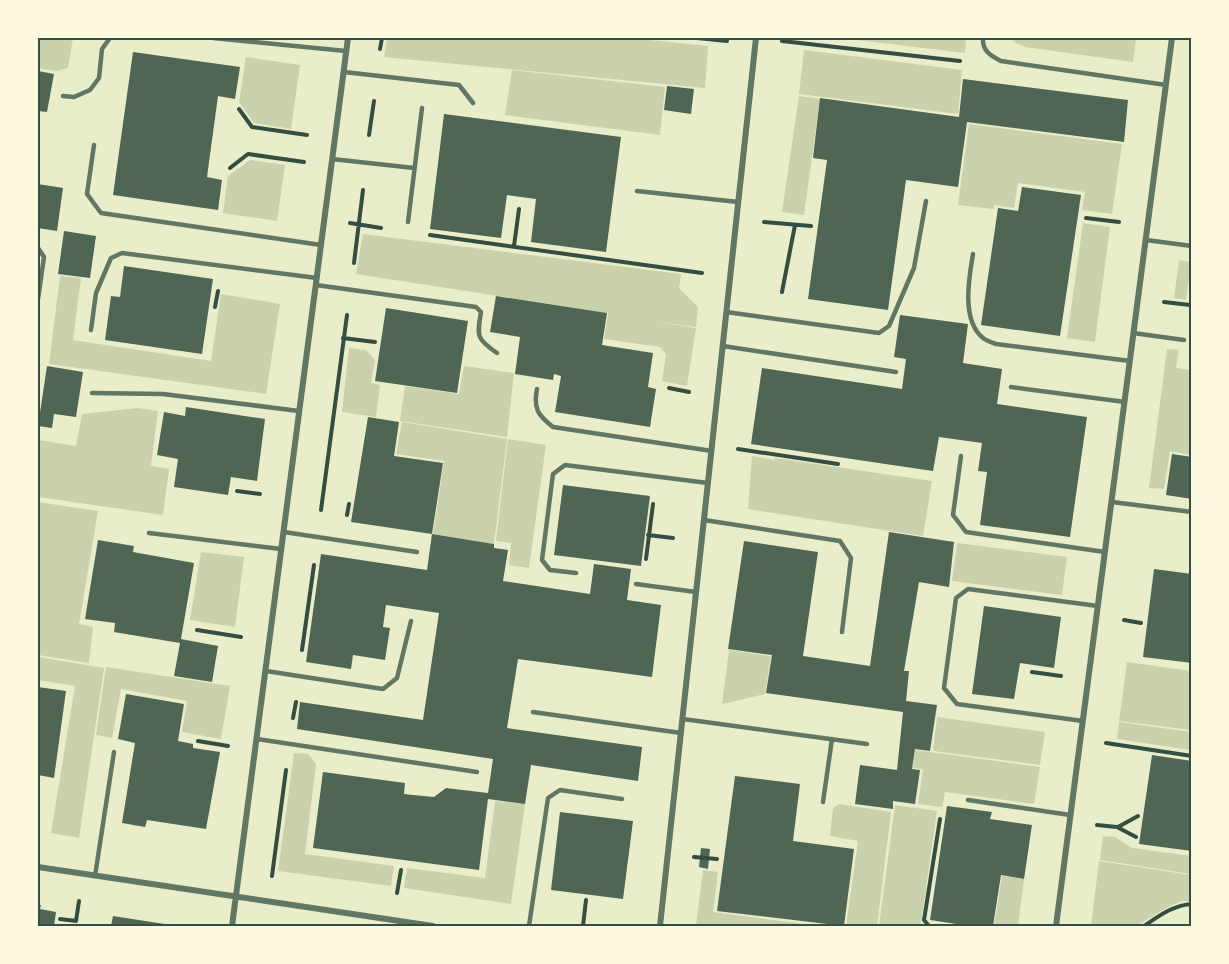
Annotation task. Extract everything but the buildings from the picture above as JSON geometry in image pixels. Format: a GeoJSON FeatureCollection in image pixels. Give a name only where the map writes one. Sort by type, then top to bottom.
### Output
{"type":"FeatureCollection","features":[{"type":"Feature","properties":{"kind":"street"},"geometry":{"type":"LineString","coordinates":[[232,927],[348,38]]}},
{"type":"Feature","properties":{"kind":"street"},"geometry":{"type":"LineString","coordinates":[[660,927],[756,38]]}},
{"type":"Feature","properties":{"kind":"street"},"geometry":{"type":"LineString","coordinates":[[1056,927],[1172,38]]}},
{"type":"Feature","properties":{"kind":"street"},"geometry":{"type":"LineString","coordinates":[[38,867],[396,924],[433,927]]}},
{"type":"Feature","properties":{"kind":"lane"},"geometry":{"type":"LineString","coordinates":[[63,96],[74,97],[90,90],[99,78],[102,49],[110,38]]}},
{"type":"Feature","properties":{"kind":"lane"},"geometry":{"type":"LineString","coordinates":[[213,38],[346,51]]}},
{"type":"Feature","properties":{"kind":"lane"},"geometry":{"type":"LineString","coordinates":[[983,38],[982,41],[988,54],[1001,61],[1167,85]]}},
{"type":"Feature","properties":{"kind":"lane"},"geometry":{"type":"LineString","coordinates":[[344,72],[459,84],[473,102]]}},
{"type":"Feature","properties":{"kind":"lane"},"geometry":{"type":"LineString","coordinates":[[408,222],[422,108]]}},
{"type":"Feature","properties":{"kind":"lane"},"geometry":{"type":"LineString","coordinates":[[94,145],[87,194],[101,213],[321,245]]}},
{"type":"Feature","properties":{"kind":"lane"},"geometry":{"type":"LineString","coordinates":[[332,163],[366,163],[414,168]]}},
{"type":"Feature","properties":{"kind":"lane"},"geometry":{"type":"LineString","coordinates":[[637,191],[738,202]]}},
{"type":"Feature","properties":{"kind":"lane"},"geometry":{"type":"LineString","coordinates":[[726,312],[879,333],[889,326],[914,268],[926,201]]}},
{"type":"Feature","properties":{"kind":"lane"},"geometry":{"type":"LineString","coordinates":[[1146,240],[1191,246]]}},
{"type":"Feature","properties":{"kind":"lane"},"geometry":{"type":"LineString","coordinates":[[38,248],[44,257],[38,299]]}},
{"type":"Feature","properties":{"kind":"lane"},"geometry":{"type":"LineString","coordinates":[[91,330],[96,293],[111,258],[122,253],[316,281],[350,290],[476,307],[481,312],[477,332],[484,344],[497,353]]}},
{"type":"Feature","properties":{"kind":"lane"},"geometry":{"type":"LineString","coordinates":[[972,254],[968,286],[969,310],[975,328],[983,339],[996,344],[1130,361]]}},
{"type":"Feature","properties":{"kind":"lane"},"geometry":{"type":"LineString","coordinates":[[1133,333],[1184,340]]}},
{"type":"Feature","properties":{"kind":"lane"},"geometry":{"type":"LineString","coordinates":[[723,346],[896,372]]}},
{"type":"Feature","properties":{"kind":"lane"},"geometry":{"type":"LineString","coordinates":[[1011,387],[1125,402]]}},
{"type":"Feature","properties":{"kind":"lane"},"geometry":{"type":"LineString","coordinates":[[537,389],[534,401],[540,416],[553,427],[712,448]]}},
{"type":"Feature","properties":{"kind":"lane"},"geometry":{"type":"LineString","coordinates":[[92,393],[162,394],[299,411]]}},
{"type":"Feature","properties":{"kind":"lane"},"geometry":{"type":"LineString","coordinates":[[961,456],[953,515],[966,532],[1105,552]]}},
{"type":"Feature","properties":{"kind":"lane"},"geometry":{"type":"LineString","coordinates":[[576,573],[550,570],[542,560],[553,474],[565,465],[708,483]]}},
{"type":"Feature","properties":{"kind":"lane"},"geometry":{"type":"LineString","coordinates":[[1112,502],[1191,512]]}},
{"type":"Feature","properties":{"kind":"lane"},"geometry":{"type":"LineString","coordinates":[[704,520],[840,541],[851,558],[842,632]]}},
{"type":"Feature","properties":{"kind":"lane"},"geometry":{"type":"LineString","coordinates":[[284,532],[417,552]]}},
{"type":"Feature","properties":{"kind":"lane"},"geometry":{"type":"LineString","coordinates":[[149,533],[281,549]]}},
{"type":"Feature","properties":{"kind":"lane"},"geometry":{"type":"LineString","coordinates":[[640,585],[696,592]]}},
{"type":"Feature","properties":{"kind":"lane"},"geometry":{"type":"LineString","coordinates":[[1083,721],[957,704],[944,688],[956,598],[968,589],[1098,606]]}},
{"type":"Feature","properties":{"kind":"lane"},"geometry":{"type":"LineString","coordinates":[[266,671],[383,689],[397,678],[411,621]]}},
{"type":"Feature","properties":{"kind":"lane"},"geometry":{"type":"LineString","coordinates":[[533,712],[681,733]]}},
{"type":"Feature","properties":{"kind":"lane"},"geometry":{"type":"LineString","coordinates":[[683,718],[867,744]]}},
{"type":"Feature","properties":{"kind":"lane"},"geometry":{"type":"LineString","coordinates":[[257,739],[477,772]]}},
{"type":"Feature","properties":{"kind":"lane"},"geometry":{"type":"LineString","coordinates":[[823,802],[832,739]]}},
{"type":"Feature","properties":{"kind":"lane"},"geometry":{"type":"LineString","coordinates":[[95,876],[114,752]]}},
{"type":"Feature","properties":{"kind":"lane"},"geometry":{"type":"LineString","coordinates":[[529,927],[548,798],[560,790],[622,799]]}},
{"type":"Feature","properties":{"kind":"lane"},"geometry":{"type":"LineString","coordinates":[[968,800],[1070,818]]}},
{"type":"Feature","properties":{"kind":"path"},"geometry":{"type":"LineString","coordinates":[[268,903],[382,38]]}},
{"type":"Feature","properties":{"kind":"path"},"geometry":{"type":"LineString","coordinates":[[777,40],[799,40],[973,62],[981,60],[988,54]]}},
{"type":"Feature","properties":{"kind":"path"},"geometry":{"type":"LineString","coordinates":[[238,110],[252,127],[335,139]]}},
{"type":"Feature","properties":{"kind":"path"},"geometry":{"type":"LineString","coordinates":[[230,168],[248,154],[332,163]]}},
{"type":"Feature","properties":{"kind":"path"},"geometry":{"type":"LineString","coordinates":[[514,246],[519,209]]}},
{"type":"Feature","properties":{"kind":"path"},"geometry":{"type":"LineString","coordinates":[[736,219],[811,226]]}},
{"type":"Feature","properties":{"kind":"path"},"geometry":{"type":"LineString","coordinates":[[325,220],[383,228]]}},
{"type":"Feature","properties":{"kind":"path"},"geometry":{"type":"LineString","coordinates":[[777,319],[795,225]]}},
{"type":"Feature","properties":{"kind":"path"},"geometry":{"type":"LineString","coordinates":[[426,234],[730,277]]}},
{"type":"Feature","properties":{"kind":"path"},"geometry":{"type":"LineString","coordinates":[[310,334],[375,342]]}},
{"type":"Feature","properties":{"kind":"path"},"geometry":{"type":"LineString","coordinates":[[712,448],[838,464]]}},
{"type":"Feature","properties":{"kind":"path"},"geometry":{"type":"LineString","coordinates":[[640,585],[657,476]]}},
{"type":"Feature","properties":{"kind":"path"},"geometry":{"type":"LineString","coordinates":[[197,630],[270,641]]}},
{"type":"Feature","properties":{"kind":"path"},"geometry":{"type":"LineString","coordinates":[[1080,740],[1191,756]]}},
{"type":"Feature","properties":{"kind":"path"},"geometry":{"type":"LineString","coordinates":[[1117,827],[1138,816]]}},
{"type":"Feature","properties":{"kind":"path"},"geometry":{"type":"LineString","coordinates":[[1070,818],[1117,827],[1136,837]]}},
{"type":"Feature","properties":{"kind":"path"},"geometry":{"type":"LineString","coordinates":[[929,927],[924,920],[940,819]]}},
{"type":"Feature","properties":{"kind":"path"},"geometry":{"type":"LineString","coordinates":[[582,927],[586,900]]}},
{"type":"Feature","properties":{"kind":"path"},"geometry":{"type":"LineString","coordinates":[[1144,927],[1170,909],[1191,904]]}},
{"type":"Feature","properties":{"kind":"green space"},"geometry":{"type":"Polygon","coordinates":[[[38,38],[73,38],[68,68],[57,71],[38,68],[38,38]]]}},
{"type":"Feature","properties":{"kind":"green space"},"geometry":{"type":"Polygon","coordinates":[[[387,38],[630,38],[708,46],[705,88],[384,57],[387,38]]]}},
{"type":"Feature","properties":{"kind":"green space"},"geometry":{"type":"Polygon","coordinates":[[[841,38],[966,38],[965,53],[841,38]]]}},
{"type":"Feature","properties":{"kind":"green space"},"geometry":{"type":"Polygon","coordinates":[[[1012,38],[1136,38],[1133,62],[1025,47],[1014,42],[1012,38]]]}},
{"type":"Feature","properties":{"kind":"green space"},"geometry":{"type":"Polygon","coordinates":[[[804,50],[962,70],[958,114],[799,94],[804,50]]]}},
{"type":"Feature","properties":{"kind":"green space"},"geometry":{"type":"Polygon","coordinates":[[[246,57],[300,65],[291,129],[254,123],[239,102],[246,57]]]}},
{"type":"Feature","properties":{"kind":"green space"},"geometry":{"type":"Polygon","coordinates":[[[512,70],[665,87],[660,135],[505,115],[512,70]]]}},
{"type":"Feature","properties":{"kind":"green space"},"geometry":{"type":"Polygon","coordinates":[[[799,96],[820,99],[804,215],[782,212],[799,96]]]}},
{"type":"Feature","properties":{"kind":"green space"},"geometry":{"type":"Polygon","coordinates":[[[969,124],[1122,144],[1112,214],[1082,210],[1085,192],[1018,183],[1014,208],[994,205],[994,209],[958,205],[969,124]]]}},
{"type":"Feature","properties":{"kind":"green space"},"geometry":{"type":"Polygon","coordinates":[[[250,160],[285,165],[277,221],[223,213],[228,176],[250,160]]]}},
{"type":"Feature","properties":{"kind":"green space"},"geometry":{"type":"Polygon","coordinates":[[[1083,223],[1110,227],[1095,342],[1067,338],[1083,223]]]}},
{"type":"Feature","properties":{"kind":"green space"},"geometry":{"type":"Polygon","coordinates":[[[363,234],[681,274],[679,288],[698,307],[696,327],[651,321],[696,328],[687,386],[662,381],[666,354],[660,347],[604,339],[608,313],[356,274],[363,234]]]}},
{"type":"Feature","properties":{"kind":"green space"},"geometry":{"type":"Polygon","coordinates":[[[1179,260],[1191,262],[1191,284],[1188,284],[1186,300],[1174,298],[1179,260]]]}},
{"type":"Feature","properties":{"kind":"green space"},"geometry":{"type":"Polygon","coordinates":[[[60,276],[81,278],[73,340],[211,361],[221,294],[280,304],[266,394],[49,364],[60,276]]]}},
{"type":"Feature","properties":{"kind":"green space"},"geometry":{"type":"Polygon","coordinates":[[[349,348],[366,350],[375,360],[371,383],[380,385],[376,417],[342,412],[349,348]]]}},
{"type":"Feature","properties":{"kind":"green space"},"geometry":{"type":"Polygon","coordinates":[[[1167,349],[1179,350],[1176,368],[1191,370],[1192,455],[1170,451],[1164,489],[1149,488],[1167,349]]]}},
{"type":"Feature","properties":{"kind":"green space"},"geometry":{"type":"Polygon","coordinates":[[[464,366],[514,373],[507,437],[400,421],[405,386],[459,394],[464,366]]]}},
{"type":"Feature","properties":{"kind":"green space"},"geometry":{"type":"Polygon","coordinates":[[[138,408],[158,411],[151,466],[169,469],[163,515],[38,497],[39,440],[76,446],[82,414],[138,408]]]}},
{"type":"Feature","properties":{"kind":"green space"},"geometry":{"type":"Polygon","coordinates":[[[402,422],[507,439],[494,544],[433,534],[444,461],[396,454],[402,422]]]}},
{"type":"Feature","properties":{"kind":"green space"},"geometry":{"type":"Polygon","coordinates":[[[508,439],[546,445],[529,568],[509,565],[511,543],[496,541],[508,439]]]}},
{"type":"Feature","properties":{"kind":"green space"},"geometry":{"type":"Polygon","coordinates":[[[752,456],[932,481],[923,536],[748,509],[752,456]]]}},
{"type":"Feature","properties":{"kind":"green space"},"geometry":{"type":"Polygon","coordinates":[[[38,502],[98,511],[79,624],[93,627],[89,663],[38,655],[38,502]]]}},
{"type":"Feature","properties":{"kind":"green space"},"geometry":{"type":"Polygon","coordinates":[[[957,543],[1067,557],[1062,595],[952,581],[957,543]]]}},
{"type":"Feature","properties":{"kind":"green space"},"geometry":{"type":"Polygon","coordinates":[[[201,552],[244,557],[235,627],[190,620],[201,552]]]}},
{"type":"Feature","properties":{"kind":"green space"},"geometry":{"type":"Polygon","coordinates":[[[729,650],[771,656],[765,694],[722,704],[729,650]]]}},
{"type":"Feature","properties":{"kind":"green space"},"geometry":{"type":"Polygon","coordinates":[[[38,657],[104,668],[79,838],[51,833],[75,686],[38,680],[38,657]]]}},
{"type":"Feature","properties":{"kind":"green space"},"geometry":{"type":"Polygon","coordinates":[[[1127,662],[1191,671],[1191,730],[1119,721],[1127,662]]]}},
{"type":"Feature","properties":{"kind":"green space"},"geometry":{"type":"Polygon","coordinates":[[[106,667],[230,686],[221,739],[182,732],[187,701],[121,689],[112,738],[96,735],[106,667]]]}},
{"type":"Feature","properties":{"kind":"green space"},"geometry":{"type":"Polygon","coordinates":[[[937,717],[1045,732],[1040,765],[933,751],[937,717]]]}},
{"type":"Feature","properties":{"kind":"green space"},"geometry":{"type":"Polygon","coordinates":[[[1119,722],[1191,732],[1191,750],[1117,739],[1119,722]]]}},
{"type":"Feature","properties":{"kind":"green space"},"geometry":{"type":"Polygon","coordinates":[[[915,750],[1040,767],[1034,804],[945,792],[942,807],[918,804],[923,769],[913,768],[915,750]]]}},
{"type":"Feature","properties":{"kind":"green space"},"geometry":{"type":"Polygon","coordinates":[[[294,753],[308,754],[316,764],[305,854],[394,866],[391,886],[278,871],[294,753]]]}},
{"type":"Feature","properties":{"kind":"green space"},"geometry":{"type":"Polygon","coordinates":[[[495,801],[525,804],[511,904],[404,888],[407,868],[485,878],[495,801]]]}},
{"type":"Feature","properties":{"kind":"green space"},"geometry":{"type":"Polygon","coordinates":[[[839,804],[891,812],[877,926],[846,926],[858,841],[830,836],[833,808],[839,804]]]}},
{"type":"Feature","properties":{"kind":"green space"},"geometry":{"type":"Polygon","coordinates":[[[895,805],[937,811],[921,923],[923,926],[879,926],[895,805]]]}},
{"type":"Feature","properties":{"kind":"green space"},"geometry":{"type":"Polygon","coordinates":[[[1103,836],[1115,837],[1132,848],[1191,856],[1191,874],[1100,860],[1103,836]]]}},
{"type":"Feature","properties":{"kind":"green space"},"geometry":{"type":"Polygon","coordinates":[[[1099,861],[1191,875],[1191,901],[1182,901],[1168,907],[1136,926],[1091,926],[1099,861]]]}},
{"type":"Feature","properties":{"kind":"green space"},"geometry":{"type":"Polygon","coordinates":[[[703,870],[718,872],[713,912],[820,926],[696,926],[703,870]]]}},
{"type":"Feature","properties":{"kind":"green space"},"geometry":{"type":"Polygon","coordinates":[[[1002,876],[1024,879],[1018,926],[994,926],[1002,876]]]}}]}
